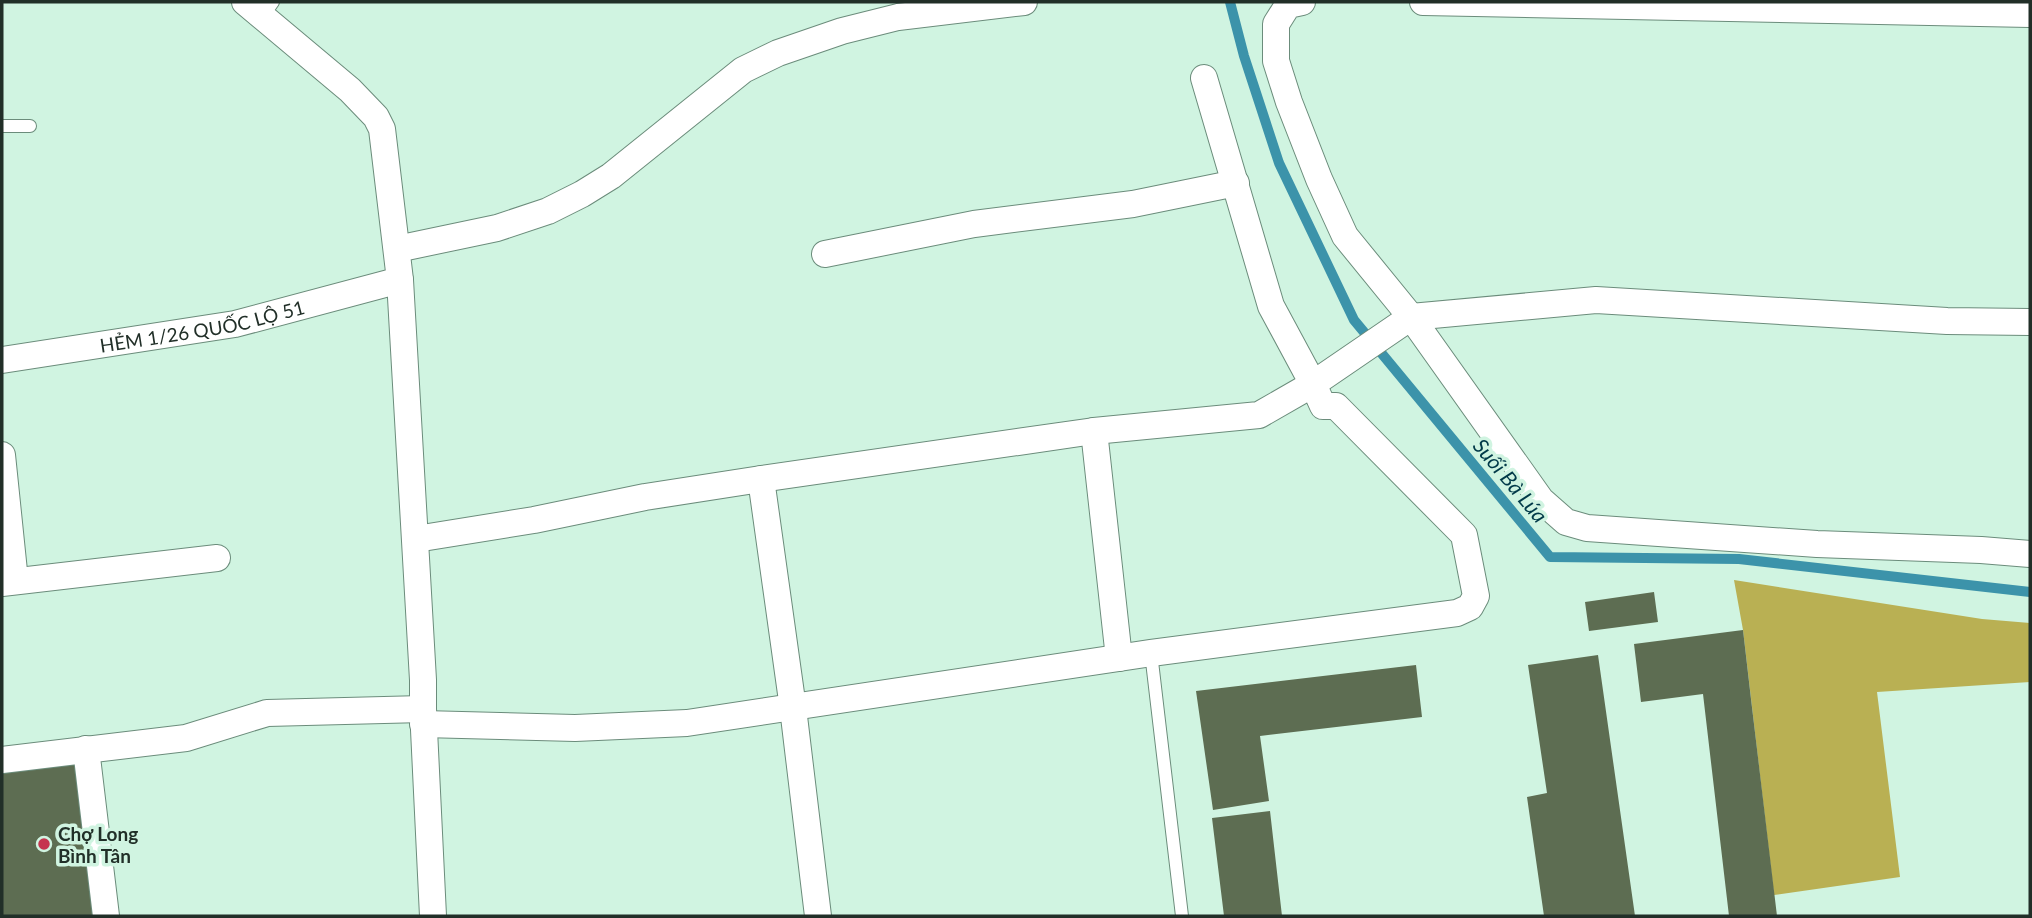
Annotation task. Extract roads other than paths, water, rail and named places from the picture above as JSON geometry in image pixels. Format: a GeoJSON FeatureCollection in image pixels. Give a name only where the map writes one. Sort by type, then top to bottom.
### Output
{"type":"FeatureCollection","features":[{"type":"Feature","properties":{"kind":"street"},"geometry":{"type":"LineString","coordinates":[[397,249],[497,228],[548,211],[611,176],[743,69],[778,53],[896,10],[1024,2]]}},
{"type":"Feature","properties":{"kind":"street"},"geometry":{"type":"LineString","coordinates":[[1302,2],[1288,5],[1276,24],[1276,61],[1319,180],[1345,236],[1411,317],[1541,500],[1566,522],[1587,528],[1816,544],[2030,554]]}},
{"type":"Feature","properties":{"kind":"street"},"geometry":{"type":"LineString","coordinates":[[1423,2],[2030,14]]}},
{"type":"Feature","properties":{"kind":"street"},"geometry":{"type":"LineString","coordinates":[[261,7],[350,90],[376,117],[382,129],[400,280],[424,680],[423,717],[433,916]]}},
{"type":"Feature","properties":{"kind":"street"},"geometry":{"type":"LineString","coordinates":[[2,760],[186,738],[267,713],[423,717],[575,728],[687,723],[1151,653],[1405,621],[1457,613],[1470,607],[1476,596],[1464,535],[1336,406],[1323,406],[1271,306],[1204,78]]}},
{"type":"Feature","properties":{"kind":"street"},"geometry":{"type":"LineString","coordinates":[[825,254],[975,224],[1133,204],[1236,183]]}},
{"type":"Feature","properties":{"kind":"street","name":"HẺM 1/26 QUỐC LỘ 51"},"geometry":{"type":"LineString","coordinates":[[2,360],[235,324],[400,280]]}},
{"type":"Feature","properties":{"kind":"street"},"geometry":{"type":"LineString","coordinates":[[415,539],[534,520],[645,497],[1094,431],[1259,415],[1313,384],[1411,317],[1596,300],[1947,321],[2030,322]]}},
{"type":"Feature","properties":{"kind":"street"},"geometry":{"type":"LineString","coordinates":[[1094,431],[1119,658]]}},
{"type":"Feature","properties":{"kind":"street"},"geometry":{"type":"LineString","coordinates":[[2,455],[8,582],[217,558]]}},
{"type":"Feature","properties":{"kind":"street"},"geometry":{"type":"LineString","coordinates":[[761,480],[793,708],[818,916]]}},
{"type":"Feature","properties":{"kind":"street"},"geometry":{"type":"LineString","coordinates":[[86,749],[106,916]]}},
{"type":"Feature","properties":{"kind":"lane"},"geometry":{"type":"LineString","coordinates":[[2,126],[30,126]]}},
{"type":"Feature","properties":{"kind":"lane"},"geometry":{"type":"LineString","coordinates":[[1151,653],[1182,915],[1167,916]]}},
{"type":"Feature","properties":{"kind":"waterway","name":"Suối Bà Lúa"},"geometry":{"type":"LineString","coordinates":[[1230,2],[1244,56],[1279,163],[1354,320],[1550,557],[1739,559],[2030,592]]}},
{"type":"Feature","properties":{"kind":"place","name":"Chợ Long Bình Tân"},"geometry":{"type":"Point","coordinates":[44,844]}}]}
